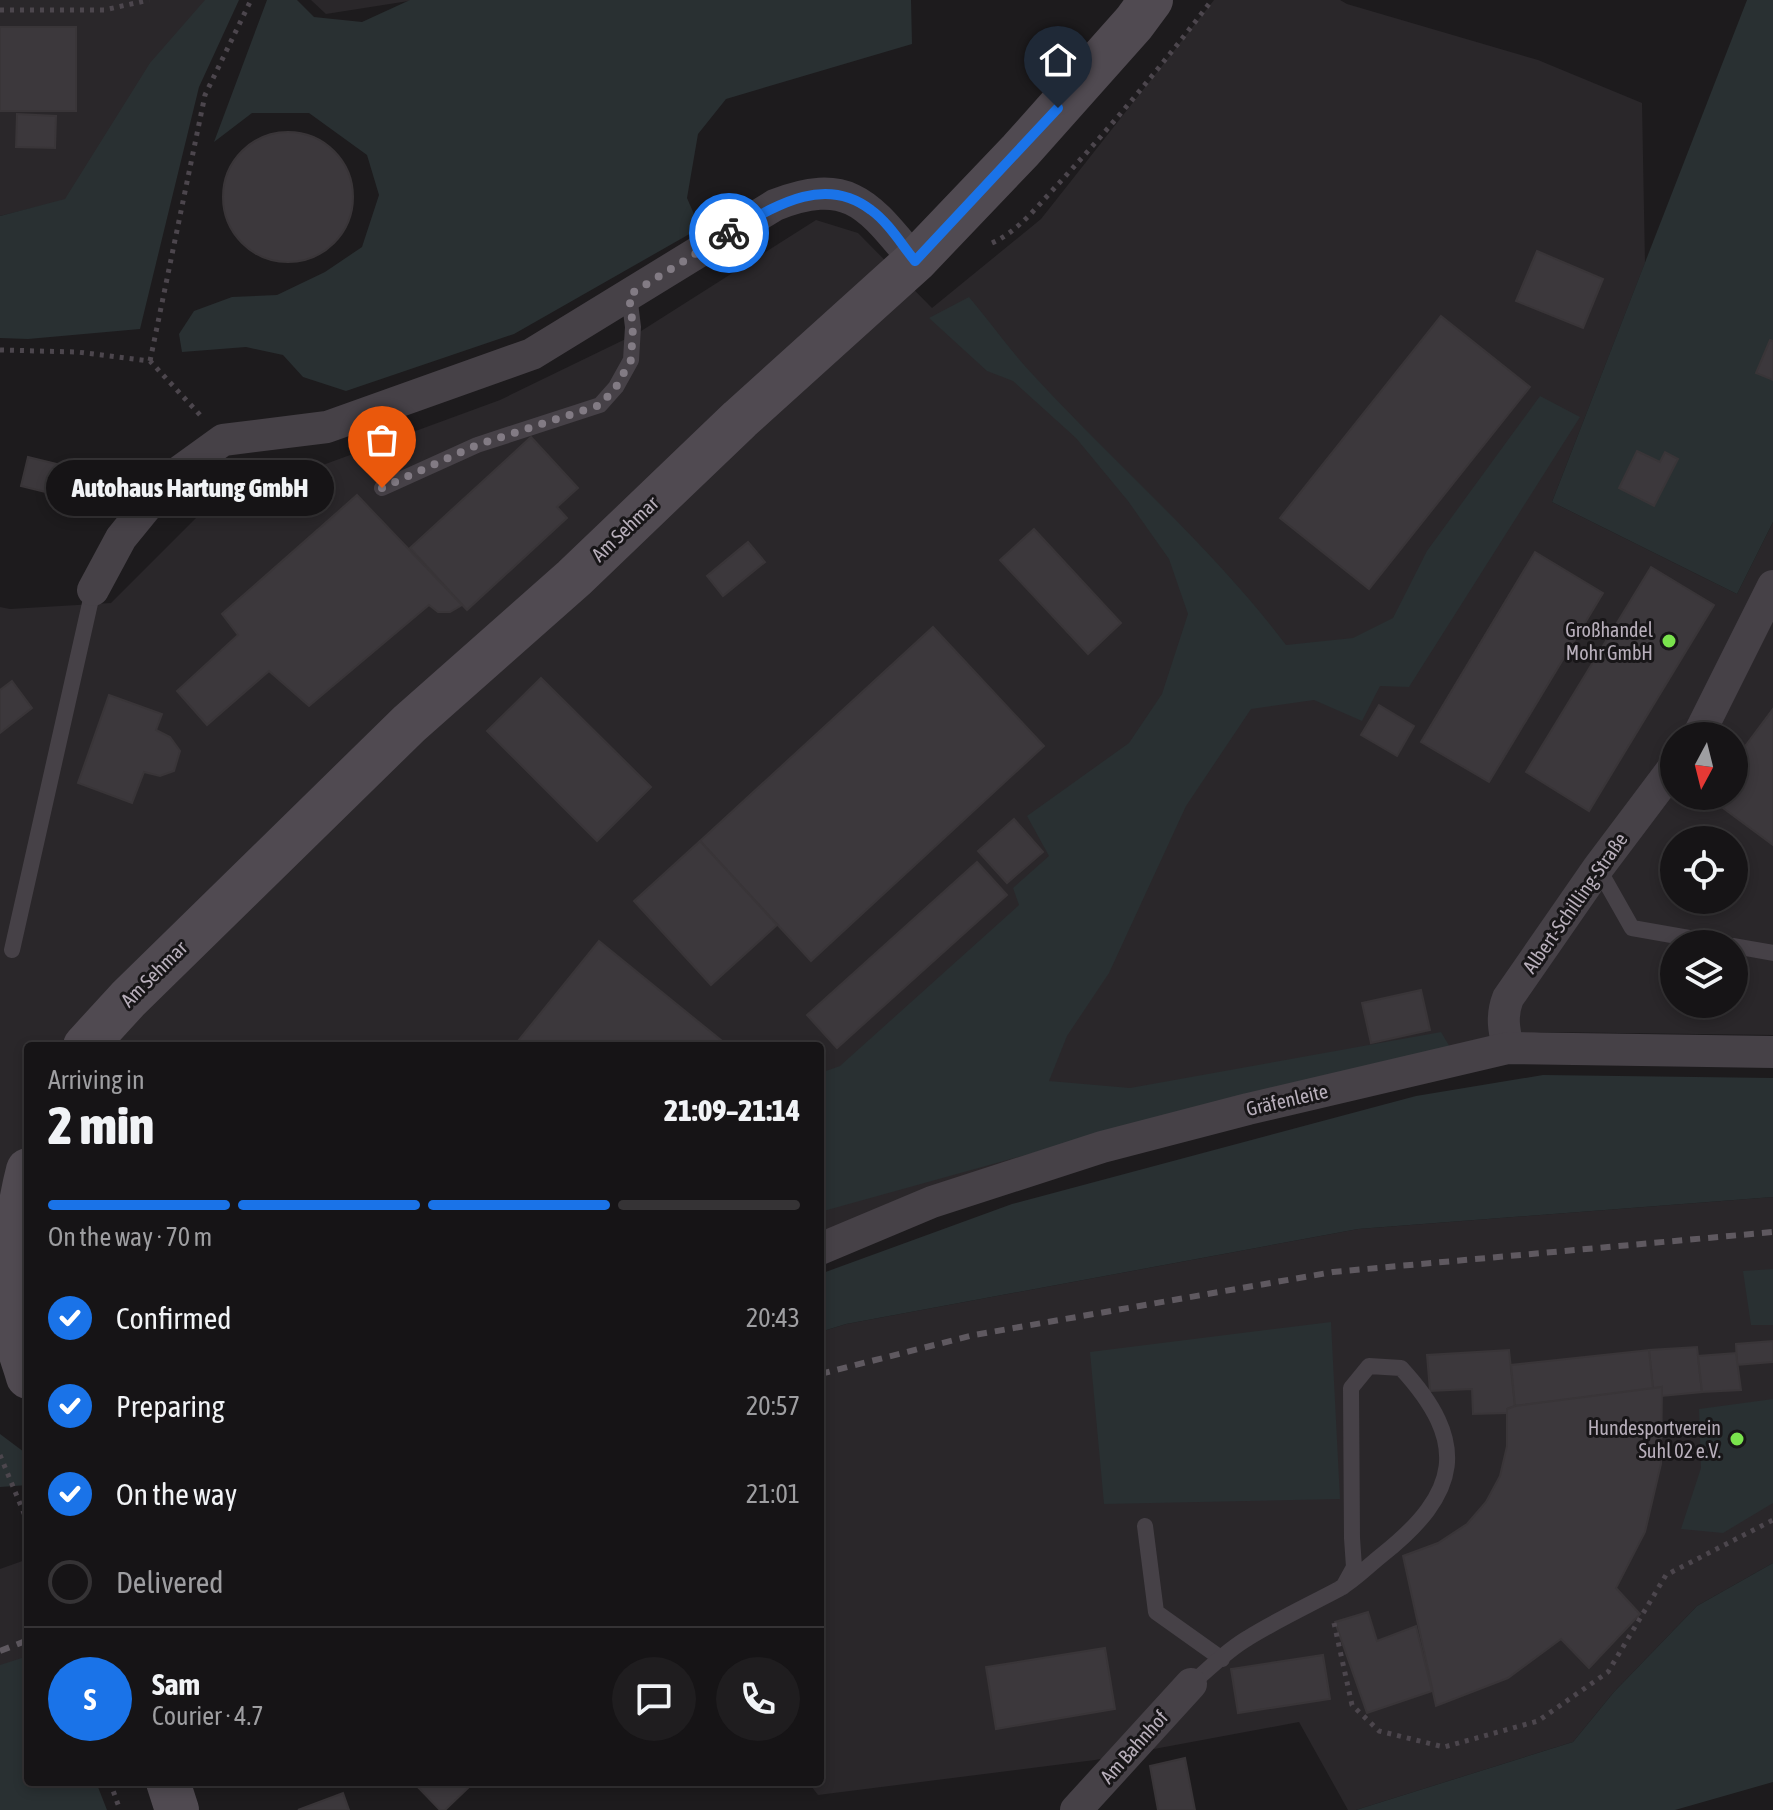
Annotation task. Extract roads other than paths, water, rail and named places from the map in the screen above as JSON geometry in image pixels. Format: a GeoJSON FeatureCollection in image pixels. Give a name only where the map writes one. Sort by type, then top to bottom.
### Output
{"type":"FeatureCollection","features":[{"type":"Feature","properties":{"kind":"main road","name":"Am Sehmar"},"geometry":{"type":"LineString","coordinates":[[89,1042],[128,999],[409,724],[574,578],[740,419],[915,261],[1020,151],[1151,0]]}},
{"type":"Feature","properties":{"kind":"main road"},"geometry":{"type":"LineString","coordinates":[[24,1184],[7,1298],[24,1363]]}},
{"type":"Feature","properties":{"kind":"main road"},"geometry":{"type":"LineString","coordinates":[[169,1786],[177,1810]]}},
{"type":"Feature","properties":{"kind":"street"},"geometry":{"type":"LineString","coordinates":[[93,590],[121,538],[169,479],[223,440],[327,427],[532,354],[775,205],[799,196],[825,193],[851,199],[872,210],[915,261]]}},
{"type":"Feature","properties":{"kind":"street"},"geometry":{"type":"LineString","coordinates":[[1705,722],[1773,586]]}},
{"type":"Feature","properties":{"kind":"street","name":"Albert-Schilling-Straße"},"geometry":{"type":"LineString","coordinates":[[1508,1048],[1503,1010],[1508,998],[1598,868],[1660,786]]}},
{"type":"Feature","properties":{"kind":"street","name":"Gräfenleite"},"geometry":{"type":"LineString","coordinates":[[824,1247],[932,1202],[1102,1147],[1508,1048],[1773,1052]]}},
{"type":"Feature","properties":{"kind":"street","name":"Am Bahnhof"},"geometry":{"type":"LineString","coordinates":[[1076,1810],[1191,1684]]}},
{"type":"Feature","properties":{"kind":"lane"},"geometry":{"type":"LineString","coordinates":[[382,488],[477,445],[600,405],[616,387],[631,360],[633,327],[629,295]]}},
{"type":"Feature","properties":{"kind":"lane"},"geometry":{"type":"LineString","coordinates":[[12,950],[93,590]]}},
{"type":"Feature","properties":{"kind":"lane"},"geometry":{"type":"LineString","coordinates":[[1598,868],[1632,928],[1660,933]]}},
{"type":"Feature","properties":{"kind":"lane"},"geometry":{"type":"LineString","coordinates":[[1748,949],[1773,953]]}},
{"type":"Feature","properties":{"kind":"lane"},"geometry":{"type":"LineString","coordinates":[[1191,1684],[1245,1639],[1335,1590],[1412,1531],[1442,1489],[1448,1459],[1440,1424],[1423,1392],[1401,1368],[1369,1366],[1351,1388],[1354,1567],[1335,1590]]}},
{"type":"Feature","properties":{"kind":"lane"},"geometry":{"type":"LineString","coordinates":[[1145,1526],[1156,1612],[1222,1659]]}},
{"type":"Feature","properties":{"kind":"railway"},"geometry":{"type":"LineString","coordinates":[[824,1373],[974,1335],[1333,1272],[1773,1232]]}},
{"type":"Feature","properties":{"kind":"railway"},"geometry":{"type":"LineString","coordinates":[[0,1651],[24,1642]]}},
{"type":"Feature","properties":{"kind":"place","name":"Autohaus Hartung GmbH"},"geometry":{"type":"Point","coordinates":[382,488]}},
{"type":"Feature","properties":{"kind":"place","name":"Großhandel Mohr GmbH"},"geometry":{"type":"Point","coordinates":[1669,641]}},
{"type":"Feature","properties":{"kind":"place","name":"Hundesportverein Suhl 02 e.V."},"geometry":{"type":"Point","coordinates":[1737,1439]}}]}
